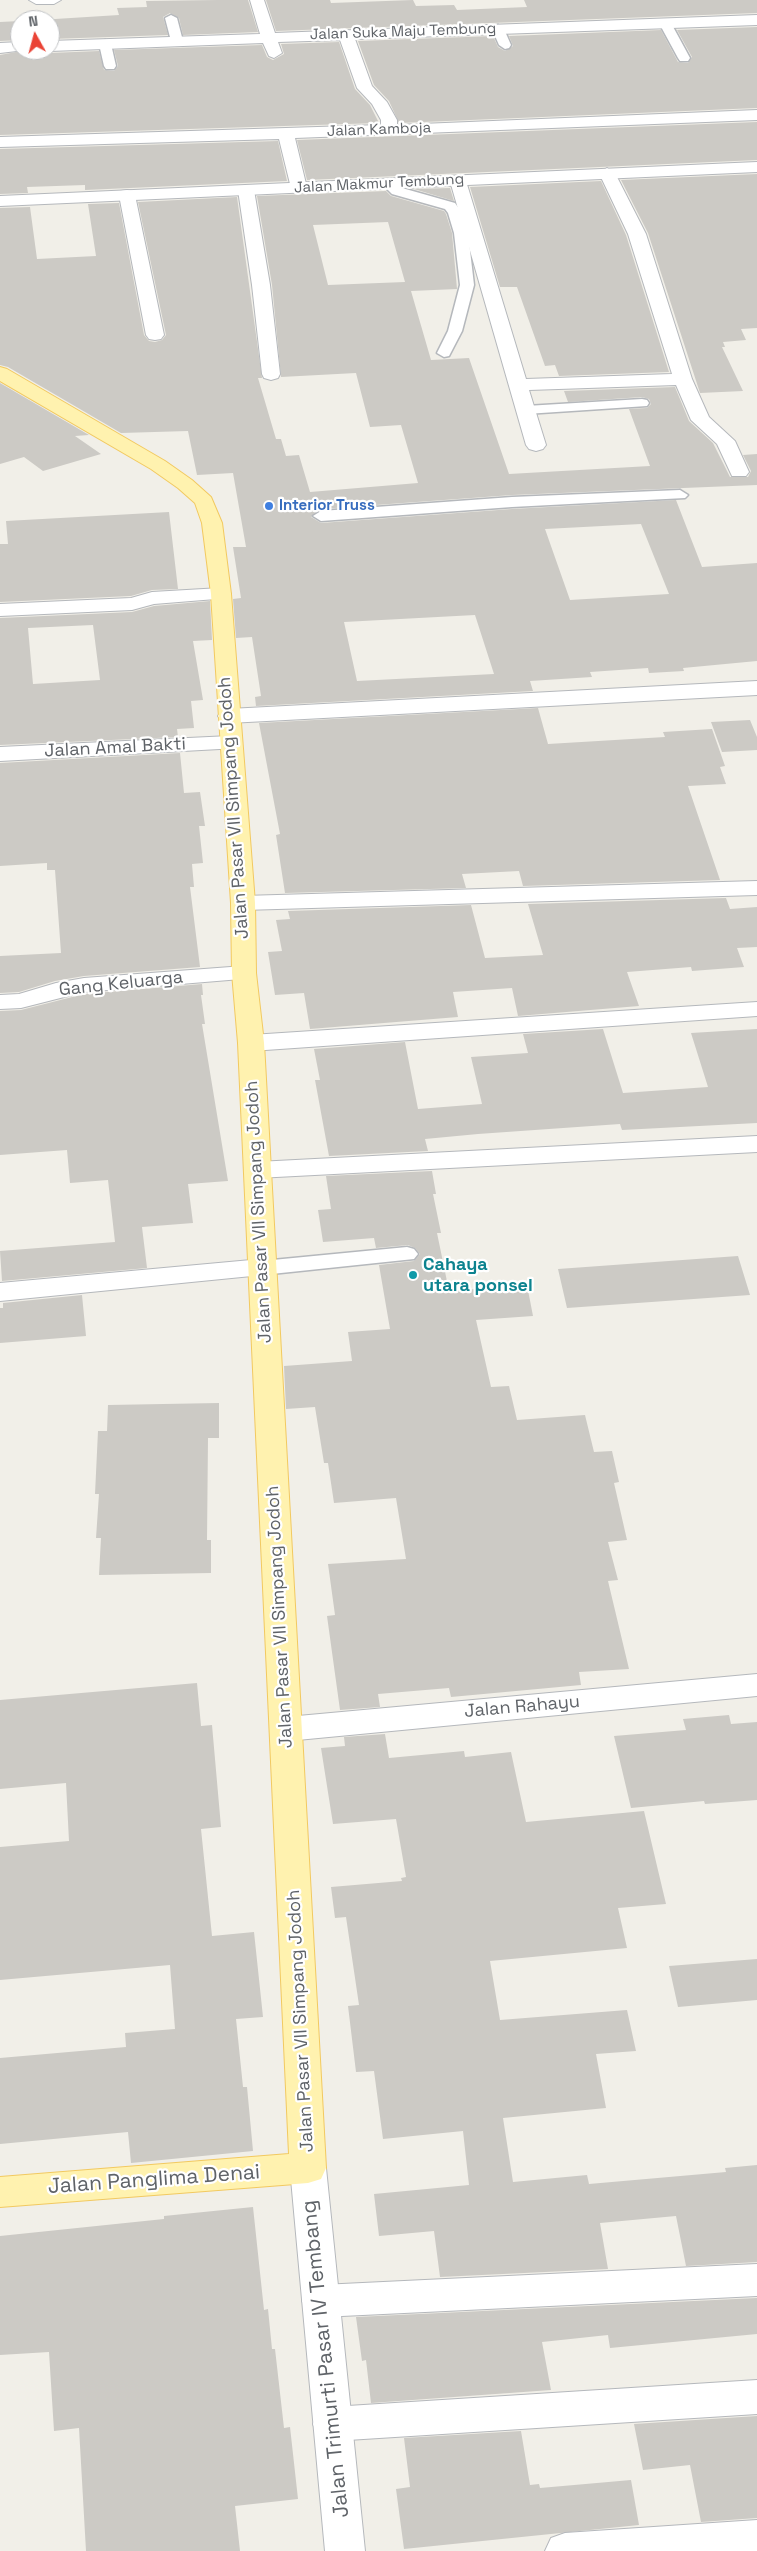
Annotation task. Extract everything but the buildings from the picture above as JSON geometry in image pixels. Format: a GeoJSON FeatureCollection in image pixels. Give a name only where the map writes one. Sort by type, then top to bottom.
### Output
{"type":"FeatureCollection","features":[{"type":"Feature","properties":{"kind":"main road","name":"Jalan Pasar VII Simpang Jodoh"},"geometry":{"type":"LineString","coordinates":[[3,377],[158,465],[185,484],[204,501],[219,523],[221,594],[230,743],[243,903],[244,973],[251,1043],[308,2168]]}},
{"type":"Feature","properties":{"kind":"main road","name":"Jalan Panglima Denai"},"geometry":{"type":"LineString","coordinates":[[0,2192],[308,2168]]}},
{"type":"Feature","properties":{"kind":"street"},"geometry":{"type":"LineString","coordinates":[[36,0],[54,0]]}},
{"type":"Feature","properties":{"kind":"street"},"geometry":{"type":"LineString","coordinates":[[256,0],[271,38],[275,56]]}},
{"type":"Feature","properties":{"kind":"street","name":"Jalan Suka Maju Tembung"},"geometry":{"type":"LineString","coordinates":[[60,46],[665,23],[747,16]]}},
{"type":"Feature","properties":{"kind":"street"},"geometry":{"type":"LineString","coordinates":[[346,35],[365,88],[383,107],[389,120],[389,130]]}},
{"type":"Feature","properties":{"kind":"street","name":"Jalan Kamboja"},"geometry":{"type":"LineString","coordinates":[[0,142],[286,134],[757,114]]}},
{"type":"Feature","properties":{"kind":"street"},"geometry":{"type":"LineString","coordinates":[[286,134],[298,188]]}},
{"type":"Feature","properties":{"kind":"street","name":"Jalan Makmur Tembung"},"geometry":{"type":"LineString","coordinates":[[0,200],[757,168]]}},
{"type":"Feature","properties":{"kind":"street"},"geometry":{"type":"LineString","coordinates":[[607,173],[636,234],[683,379],[701,420],[725,440],[739,472]]}},
{"type":"Feature","properties":{"kind":"street"},"geometry":{"type":"LineString","coordinates":[[458,181],[536,445]]}},
{"type":"Feature","properties":{"kind":"street"},"geometry":{"type":"LineString","coordinates":[[246,190],[261,286],[271,374]]}},
{"type":"Feature","properties":{"kind":"street"},"geometry":{"type":"LineString","coordinates":[[127,195],[156,335]]}},
{"type":"Feature","properties":{"kind":"street"},"geometry":{"type":"LineString","coordinates":[[519,385],[683,379]]}},
{"type":"Feature","properties":{"kind":"street"},"geometry":{"type":"LineString","coordinates":[[0,610],[132,604],[152,598],[221,594]]}},
{"type":"Feature","properties":{"kind":"street"},"geometry":{"type":"LineString","coordinates":[[229,716],[757,688]]}},
{"type":"Feature","properties":{"kind":"street","name":"Jalan Amal Bakti"},"geometry":{"type":"LineString","coordinates":[[0,754],[230,743]]}},
{"type":"Feature","properties":{"kind":"street"},"geometry":{"type":"LineString","coordinates":[[243,903],[757,888]]}},
{"type":"Feature","properties":{"kind":"street","name":"Gang Keluarga"},"geometry":{"type":"LineString","coordinates":[[0,1002],[21,1001],[56,990],[84,985],[244,973]]}},
{"type":"Feature","properties":{"kind":"street"},"geometry":{"type":"LineString","coordinates":[[251,1043],[757,1009]]}},
{"type":"Feature","properties":{"kind":"street"},"geometry":{"type":"LineString","coordinates":[[257,1170],[757,1144]]}},
{"type":"Feature","properties":{"kind":"street"},"geometry":{"type":"LineString","coordinates":[[0,1292],[262,1268]]}},
{"type":"Feature","properties":{"kind":"street","name":"Jalan Rahayu"},"geometry":{"type":"LineString","coordinates":[[287,1729],[757,1686]]}},
{"type":"Feature","properties":{"kind":"street","name":"Jalan Trimurti Pasar IV Tembang"},"geometry":{"type":"LineString","coordinates":[[308,2168],[345,2551]]}},
{"type":"Feature","properties":{"kind":"street"},"geometry":{"type":"LineString","coordinates":[[321,2301],[757,2280]]}},
{"type":"Feature","properties":{"kind":"street"},"geometry":{"type":"LineString","coordinates":[[332,2424],[757,2397]]}},
{"type":"Feature","properties":{"kind":"street"},"geometry":{"type":"LineString","coordinates":[[565,2551],[757,2538]]}},
{"type":"Feature","properties":{"kind":"lane"},"geometry":{"type":"LineString","coordinates":[[171,18],[177,41]]}},
{"type":"Feature","properties":{"kind":"lane"},"geometry":{"type":"LineString","coordinates":[[665,23],[684,58]]}},
{"type":"Feature","properties":{"kind":"lane"},"geometry":{"type":"LineString","coordinates":[[498,28],[505,45]]}},
{"type":"Feature","properties":{"kind":"lane"},"geometry":{"type":"LineString","coordinates":[[105,44],[110,66]]}},
{"type":"Feature","properties":{"kind":"lane"},"geometry":{"type":"LineString","coordinates":[[388,184],[397,190],[450,206],[455,213],[461,233],[467,285],[455,331],[444,353]]}},
{"type":"Feature","properties":{"kind":"lane"},"geometry":{"type":"LineString","coordinates":[[526,410],[642,403]]}},
{"type":"Feature","properties":{"kind":"lane"},"geometry":{"type":"LineString","coordinates":[[321,516],[512,502],[680,495]]}},
{"type":"Feature","properties":{"kind":"lane"},"geometry":{"type":"LineString","coordinates":[[262,1268],[407,1254]]}},
{"type":"Feature","properties":{"kind":"place","name":"Interior Truss"},"geometry":{"type":"Point","coordinates":[269,506]}},
{"type":"Feature","properties":{"kind":"place","name":"Cahaya utara ponsel"},"geometry":{"type":"Point","coordinates":[413,1275]}}]}
